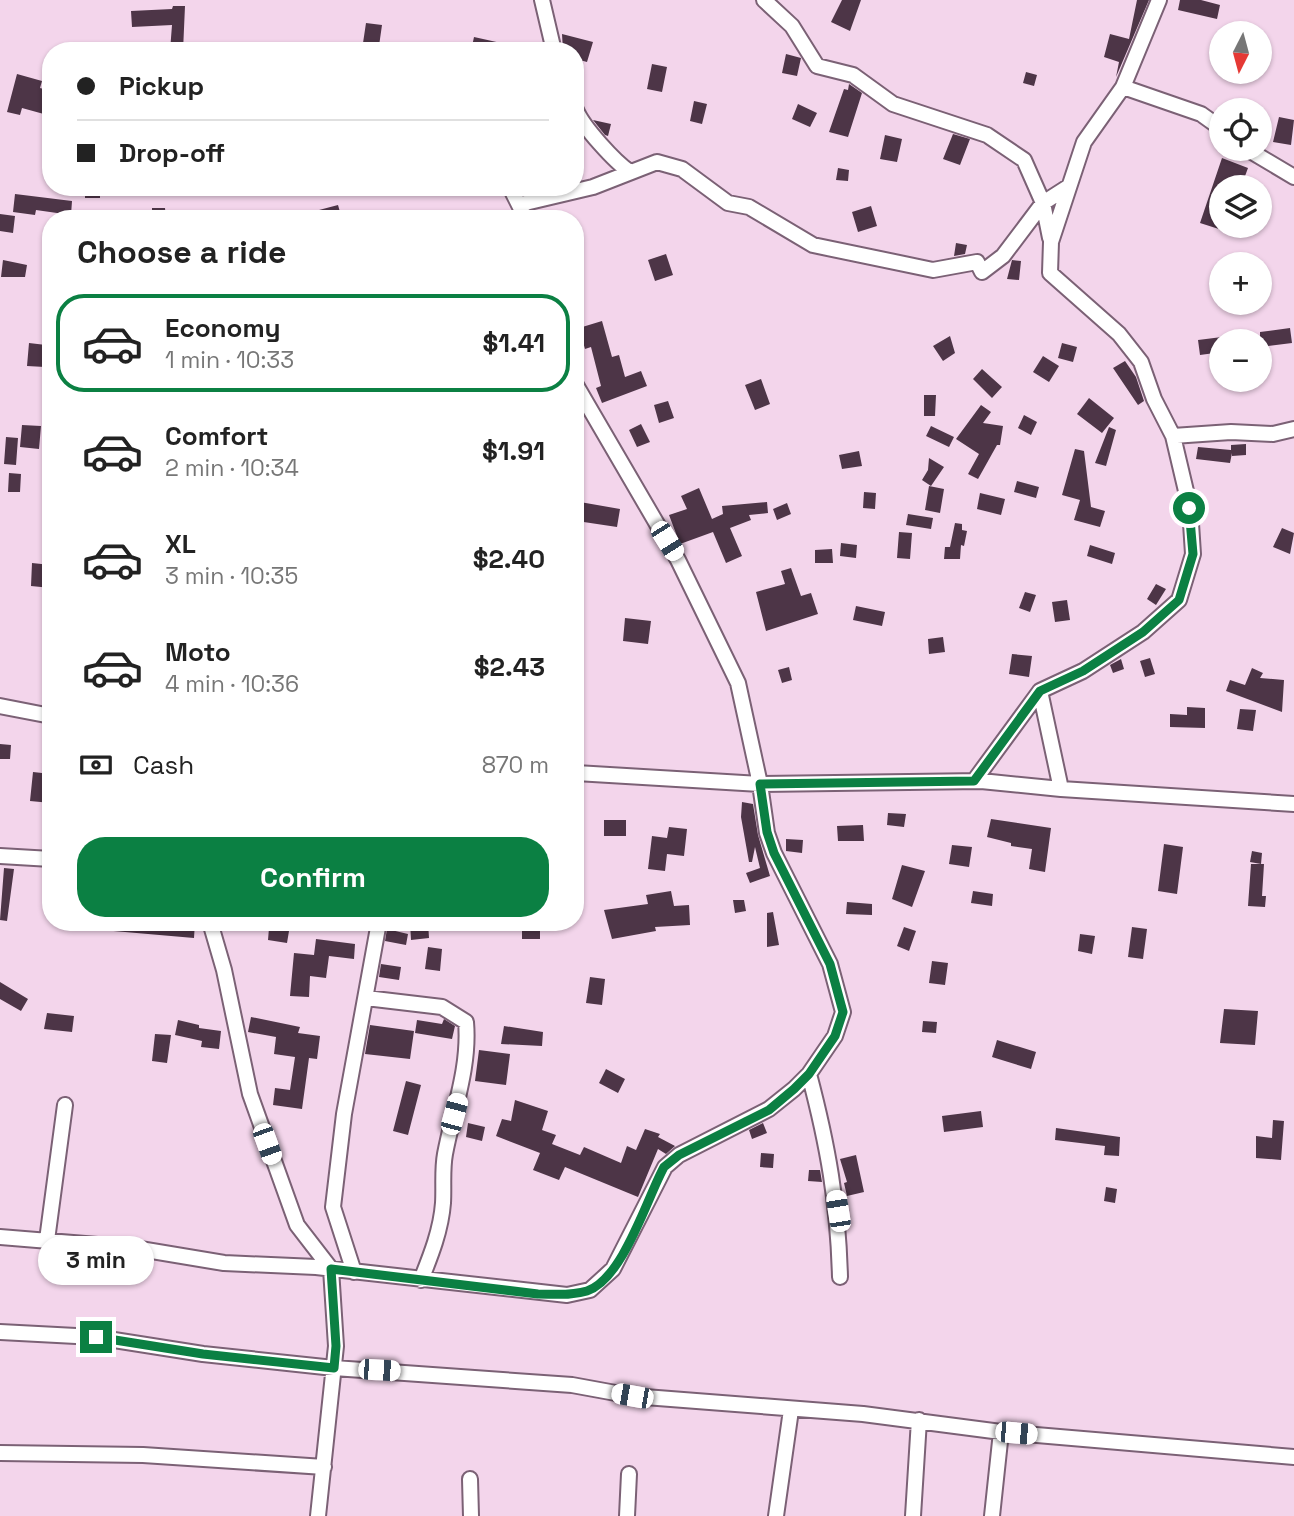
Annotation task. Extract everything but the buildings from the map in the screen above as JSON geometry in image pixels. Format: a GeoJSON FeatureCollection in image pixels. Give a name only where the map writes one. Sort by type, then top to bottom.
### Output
{"type":"FeatureCollection","features":[{"type":"Feature","properties":{"kind":"street"},"geometry":{"type":"LineString","coordinates":[[542,0],[552,42]]}},
{"type":"Feature","properties":{"kind":"street"},"geometry":{"type":"LineString","coordinates":[[764,0],[792,26],[817,66],[853,75],[893,104],[987,135],[1024,160],[1043,203],[1051,243],[1050,274],[1119,334],[1141,362],[1154,399],[1173,436],[1189,508],[1193,554],[1179,600],[1143,632],[1083,671],[1040,691],[974,781]]}},
{"type":"Feature","properties":{"kind":"street"},"geometry":{"type":"LineString","coordinates":[[1051,243],[1084,142],[1123,87],[1159,0]]}},
{"type":"Feature","properties":{"kind":"street"},"geometry":{"type":"LineString","coordinates":[[1123,87],[1201,114],[1209,120]]}},
{"type":"Feature","properties":{"kind":"street"},"geometry":{"type":"LineString","coordinates":[[584,125],[606,147],[616,163],[630,172]]}},
{"type":"Feature","properties":{"kind":"street"},"geometry":{"type":"LineString","coordinates":[[1268,161],[1294,177]]}},
{"type":"Feature","properties":{"kind":"street"},"geometry":{"type":"LineString","coordinates":[[584,189],[657,162],[682,169],[728,204],[749,207],[813,245],[933,270],[977,262],[982,272],[1003,256],[1043,203],[1068,187]]}},
{"type":"Feature","properties":{"kind":"street"},"geometry":{"type":"LineString","coordinates":[[516,196],[523,210]]}},
{"type":"Feature","properties":{"kind":"street"},"geometry":{"type":"LineString","coordinates":[[521,204],[555,196]]}},
{"type":"Feature","properties":{"kind":"street"},"geometry":{"type":"LineString","coordinates":[[0,1237],[134,1248],[225,1263],[331,1269],[538,1294],[567,1295],[590,1290],[613,1269],[664,1167],[679,1155],[769,1110],[809,1074],[835,1036],[843,1012],[830,964],[774,853],[767,832],[760,784],[738,683],[678,560],[584,400]]}},
{"type":"Feature","properties":{"kind":"street"},"geometry":{"type":"LineString","coordinates":[[1173,436],[1231,432],[1273,434],[1294,429]]}},
{"type":"Feature","properties":{"kind":"street"},"geometry":{"type":"LineString","coordinates":[[1040,691],[1061,789]]}},
{"type":"Feature","properties":{"kind":"street"},"geometry":{"type":"LineString","coordinates":[[0,706],[42,714]]}},
{"type":"Feature","properties":{"kind":"street"},"geometry":{"type":"LineString","coordinates":[[584,773],[760,784],[974,781],[1294,804]]}},
{"type":"Feature","properties":{"kind":"street"},"geometry":{"type":"LineString","coordinates":[[0,856],[42,858]]}},
{"type":"Feature","properties":{"kind":"street"},"geometry":{"type":"LineString","coordinates":[[213,931],[224,970],[250,1094],[297,1225],[331,1269],[336,1346],[318,1516]]}},
{"type":"Feature","properties":{"kind":"street"},"geometry":{"type":"LineString","coordinates":[[354,1272],[333,1207],[344,1114],[377,931]]}},
{"type":"Feature","properties":{"kind":"street"},"geometry":{"type":"LineString","coordinates":[[366,998],[442,1007],[466,1023],[467,1038],[459,1095],[444,1160],[443,1205],[435,1246],[421,1280]]}},
{"type":"Feature","properties":{"kind":"street"},"geometry":{"type":"LineString","coordinates":[[809,1074],[827,1145],[838,1211],[840,1278]]}},
{"type":"Feature","properties":{"kind":"street"},"geometry":{"type":"LineString","coordinates":[[47,1240],[65,1105]]}},
{"type":"Feature","properties":{"kind":"street"},"geometry":{"type":"LineString","coordinates":[[0,1332],[96,1337],[203,1354],[334,1368],[572,1385],[632,1396],[919,1420],[1001,1432],[1294,1457]]}},
{"type":"Feature","properties":{"kind":"street"},"geometry":{"type":"LineString","coordinates":[[775,1516],[792,1410]]}},
{"type":"Feature","properties":{"kind":"street"},"geometry":{"type":"LineString","coordinates":[[913,1516],[919,1420]]}},
{"type":"Feature","properties":{"kind":"street"},"geometry":{"type":"LineString","coordinates":[[992,1516],[1001,1432]]}},
{"type":"Feature","properties":{"kind":"street"},"geometry":{"type":"LineString","coordinates":[[0,1453],[143,1455],[324,1467]]}},
{"type":"Feature","properties":{"kind":"street"},"geometry":{"type":"LineString","coordinates":[[627,1516],[629,1474]]}},
{"type":"Feature","properties":{"kind":"street"},"geometry":{"type":"LineString","coordinates":[[470,1479],[471,1516]]}},
{"type":"Feature","properties":{"kind":"route"},"geometry":{"type":"LineString","coordinates":[[96,1337],[203,1354],[334,1368],[336,1346],[331,1269],[538,1294],[567,1295],[590,1290],[613,1269],[664,1167],[679,1155],[740,1127],[769,1110],[809,1074],[835,1036],[843,1012],[830,964],[774,853],[767,832],[760,784],[974,781],[1040,691],[1083,671],[1143,632],[1179,600],[1193,554],[1189,508]]}}]}
